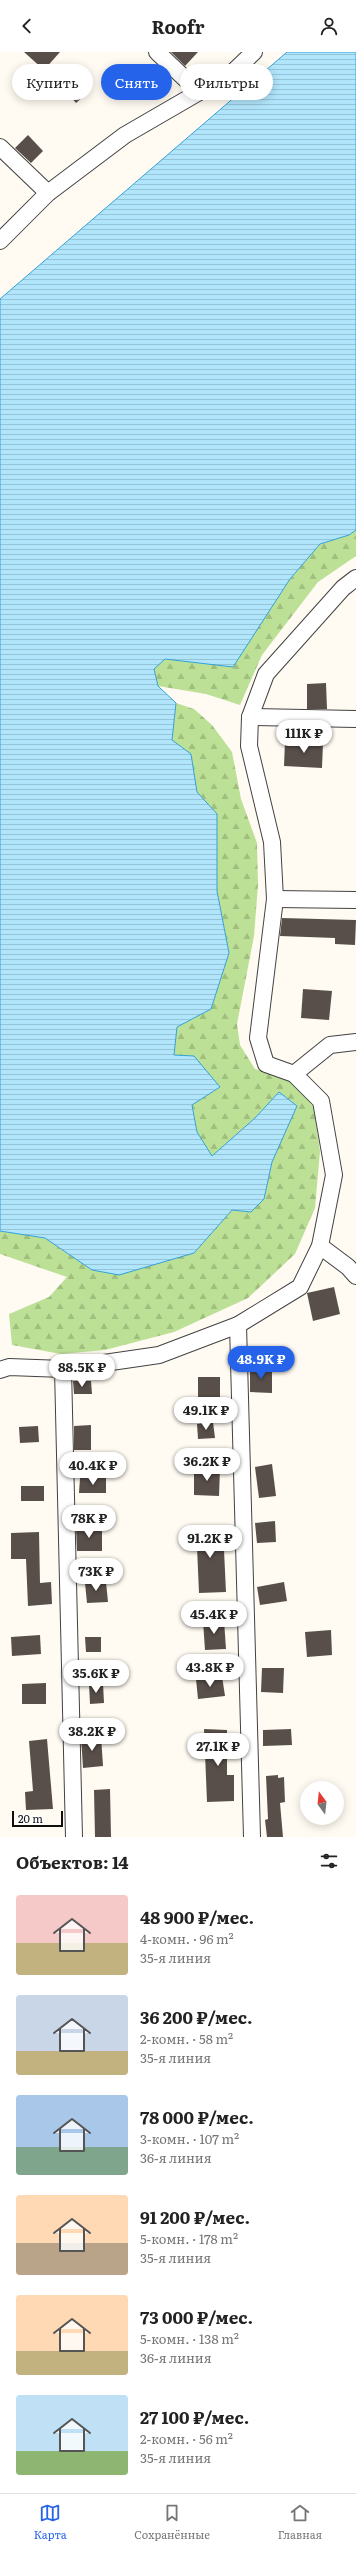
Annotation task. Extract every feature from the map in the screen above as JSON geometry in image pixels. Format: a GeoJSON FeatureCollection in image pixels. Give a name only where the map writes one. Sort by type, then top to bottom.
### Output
{"type":"FeatureCollection","features":[{"type":"Feature","properties":{"kind":"street"},"geometry":{"type":"LineString","coordinates":[[157,52],[180,74]]}},
{"type":"Feature","properties":{"kind":"street"},"geometry":{"type":"LineString","coordinates":[[241,64],[254,52]]}},
{"type":"Feature","properties":{"kind":"street"},"geometry":{"type":"LineString","coordinates":[[0,241],[48,193],[125,135],[185,100]]}},
{"type":"Feature","properties":{"kind":"street"},"geometry":{"type":"LineString","coordinates":[[0,147],[48,193]]}},
{"type":"Feature","properties":{"kind":"street"},"geometry":{"type":"LineString","coordinates":[[0,1370],[9,1367],[63,1369],[159,1355],[238,1325],[300,1287],[320,1246],[334,1175],[321,1101],[294,1074],[266,1064],[258,1038],[275,899],[272,842],[249,746],[250,716],[266,674],[343,588],[356,578]]}},
{"type":"Feature","properties":{"kind":"street"},"geometry":{"type":"LineString","coordinates":[[250,716],[356,719]]}},
{"type":"Feature","properties":{"kind":"street"},"geometry":{"type":"LineString","coordinates":[[275,899],[356,900]]}},
{"type":"Feature","properties":{"kind":"street"},"geometry":{"type":"LineString","coordinates":[[294,1074],[330,1045],[356,1042]]}},
{"type":"Feature","properties":{"kind":"street"},"geometry":{"type":"LineString","coordinates":[[320,1246],[353,1269]]}},
{"type":"Feature","properties":{"kind":"street"},"geometry":{"type":"LineString","coordinates":[[238,1325],[252,1837]]}},
{"type":"Feature","properties":{"kind":"street"},"geometry":{"type":"LineString","coordinates":[[63,1369],[74,1837]]}},
{"type":"Feature","properties":{"kind":"green space"},"geometry":{"type":"Polygon","coordinates":[[[356,530],[356,556],[318,582],[262,655],[240,705],[206,694],[158,686],[154,668],[165,659],[179,660],[290,579],[320,544],[349,535],[356,530]]]}},
{"type":"Feature","properties":{"kind":"green space"},"geometry":{"type":"Polygon","coordinates":[[[176,703],[194,709],[212,725],[232,752],[241,799],[257,843],[258,885],[254,936],[237,1024],[240,1045],[255,1069],[282,1077],[298,1086],[314,1108],[320,1151],[315,1208],[295,1254],[248,1298],[174,1332],[105,1350],[61,1354],[12,1345],[9,1314],[49,1297],[67,1277],[0,1254],[0,1231],[45,1238],[92,1270],[194,1253],[232,1210],[251,1212],[264,1199],[272,1162],[296,1106],[279,1092],[255,1118],[212,1156],[197,1132],[192,1105],[220,1087],[174,1056],[177,1027],[211,1009],[229,953],[217,891],[217,814],[197,792],[191,754],[172,740],[176,703]]]}},
{"type":"Feature","properties":{"kind":"water"},"geometry":{"type":"Polygon","coordinates":[[[287,52],[356,52],[356,530],[349,535],[320,544],[290,579],[233,667],[165,659],[154,669],[158,686],[176,703],[172,740],[191,754],[197,792],[217,814],[217,891],[229,953],[211,1009],[177,1027],[174,1055],[194,1056],[220,1087],[192,1105],[197,1132],[212,1156],[255,1118],[279,1092],[297,1106],[272,1162],[264,1199],[251,1212],[232,1210],[194,1253],[119,1275],[92,1270],[45,1238],[0,1231],[0,299],[231,100],[273,100],[273,64],[287,52]]]}},
{"type":"Feature","properties":{"kind":"building"},"geometry":{"type":"Polygon","coordinates":[[[24,52],[60,52],[49,64],[37,64],[24,52]]]}},
{"type":"Feature","properties":{"kind":"building"},"geometry":{"type":"Polygon","coordinates":[[[171,52],[198,52],[187,64],[183,64],[171,52]]]}},
{"type":"Feature","properties":{"kind":"building"},"geometry":{"type":"Polygon","coordinates":[[[28,135],[43,151],[31,163],[15,148],[28,135]]]}},
{"type":"Feature","properties":{"kind":"building"},"geometry":{"type":"Polygon","coordinates":[[[326,683],[327,709],[307,709],[307,684],[326,683]]]}},
{"type":"Feature","properties":{"kind":"building"},"geometry":{"type":"Polygon","coordinates":[[[285,741],[323,743],[322,768],[284,766],[285,741]]]}},
{"type":"Feature","properties":{"kind":"building"},"geometry":{"type":"Polygon","coordinates":[[[282,918],[356,920],[355,945],[335,944],[335,938],[280,936],[282,918]]]}},
{"type":"Feature","properties":{"kind":"building"},"geometry":{"type":"Polygon","coordinates":[[[303,989],[332,991],[329,1020],[301,1018],[303,989]]]}},
{"type":"Feature","properties":{"kind":"building"},"geometry":{"type":"Polygon","coordinates":[[[334,1287],[340,1314],[313,1321],[307,1293],[334,1287]]]}},
{"type":"Feature","properties":{"kind":"building"},"geometry":{"type":"Polygon","coordinates":[[[250,1367],[272,1368],[272,1393],[250,1392],[250,1367]]]}},
{"type":"Feature","properties":{"kind":"building"},"geometry":{"type":"Polygon","coordinates":[[[198,1377],[220,1377],[220,1398],[198,1398],[198,1377]]]}},
{"type":"Feature","properties":{"kind":"building"},"geometry":{"type":"Polygon","coordinates":[[[73,1381],[91,1381],[92,1394],[74,1394],[73,1381]]]}},
{"type":"Feature","properties":{"kind":"building"},"geometry":{"type":"Polygon","coordinates":[[[213,1422],[215,1438],[198,1439],[197,1424],[213,1422]]]}},
{"type":"Feature","properties":{"kind":"building"},"geometry":{"type":"Polygon","coordinates":[[[91,1425],[91,1450],[74,1450],[74,1426],[91,1425]]]}},
{"type":"Feature","properties":{"kind":"building"},"geometry":{"type":"Polygon","coordinates":[[[38,1426],[39,1442],[20,1443],[19,1427],[38,1426]]]}},
{"type":"Feature","properties":{"kind":"building"},"geometry":{"type":"Polygon","coordinates":[[[272,1464],[276,1496],[259,1498],[255,1467],[272,1464]]]}},
{"type":"Feature","properties":{"kind":"building"},"geometry":{"type":"Polygon","coordinates":[[[194,1468],[220,1468],[219,1496],[194,1495],[194,1468]]]}},
{"type":"Feature","properties":{"kind":"building"},"geometry":{"type":"Polygon","coordinates":[[[80,1478],[106,1478],[106,1493],[79,1493],[80,1478]]]}},
{"type":"Feature","properties":{"kind":"building"},"geometry":{"type":"Polygon","coordinates":[[[21,1486],[44,1486],[44,1501],[21,1501],[21,1486]]]}},
{"type":"Feature","properties":{"kind":"building"},"geometry":{"type":"Polygon","coordinates":[[[275,1521],[276,1542],[257,1543],[255,1523],[275,1521]]]}},
{"type":"Feature","properties":{"kind":"building"},"geometry":{"type":"Polygon","coordinates":[[[102,1527],[102,1551],[77,1551],[76,1528],[102,1527]]]}},
{"type":"Feature","properties":{"kind":"building"},"geometry":{"type":"Polygon","coordinates":[[[223,1529],[226,1592],[199,1593],[197,1547],[189,1547],[189,1530],[223,1529]]]}},
{"type":"Feature","properties":{"kind":"building"},"geometry":{"type":"Polygon","coordinates":[[[39,1532],[40,1583],[51,1582],[52,1604],[28,1606],[26,1559],[11,1559],[11,1533],[39,1532]]]}},
{"type":"Feature","properties":{"kind":"building"},"geometry":{"type":"Polygon","coordinates":[[[106,1582],[108,1602],[87,1603],[85,1583],[106,1582]]]}},
{"type":"Feature","properties":{"kind":"building"},"geometry":{"type":"Polygon","coordinates":[[[284,1582],[287,1601],[260,1605],[257,1587],[284,1582]]]}},
{"type":"Feature","properties":{"kind":"building"},"geometry":{"type":"Polygon","coordinates":[[[224,1620],[226,1649],[205,1650],[203,1621],[224,1620]]]}},
{"type":"Feature","properties":{"kind":"building"},"geometry":{"type":"Polygon","coordinates":[[[331,1630],[332,1655],[307,1657],[305,1632],[331,1630]]]}},
{"type":"Feature","properties":{"kind":"building"},"geometry":{"type":"Polygon","coordinates":[[[40,1635],[41,1654],[12,1656],[11,1637],[40,1635]]]}},
{"type":"Feature","properties":{"kind":"building"},"geometry":{"type":"Polygon","coordinates":[[[85,1637],[101,1637],[101,1652],[86,1652],[85,1637]]]}},
{"type":"Feature","properties":{"kind":"building"},"geometry":{"type":"Polygon","coordinates":[[[262,1668],[284,1668],[283,1693],[261,1692],[262,1668]]]}},
{"type":"Feature","properties":{"kind":"building"},"geometry":{"type":"Polygon","coordinates":[[[222,1676],[225,1696],[198,1699],[196,1679],[222,1676]]]}},
{"type":"Feature","properties":{"kind":"building"},"geometry":{"type":"Polygon","coordinates":[[[46,1683],[46,1704],[22,1704],[22,1684],[46,1683]]]}},
{"type":"Feature","properties":{"kind":"building"},"geometry":{"type":"Polygon","coordinates":[[[103,1683],[104,1703],[90,1704],[89,1684],[103,1683]]]}},
{"type":"Feature","properties":{"kind":"building"},"geometry":{"type":"Polygon","coordinates":[[[204,1729],[227,1730],[227,1775],[234,1775],[234,1801],[207,1802],[204,1729]]]}},
{"type":"Feature","properties":{"kind":"building"},"geometry":{"type":"Polygon","coordinates":[[[291,1729],[292,1745],[263,1746],[263,1730],[291,1729]]]}},
{"type":"Feature","properties":{"kind":"building"},"geometry":{"type":"Polygon","coordinates":[[[101,1736],[103,1766],[83,1768],[81,1737],[101,1736]]]}},
{"type":"Feature","properties":{"kind":"building"},"geometry":{"type":"Polygon","coordinates":[[[47,1739],[53,1809],[26,1810],[25,1792],[33,1791],[29,1741],[47,1739]]]}},
{"type":"Feature","properties":{"kind":"building"},"geometry":{"type":"Polygon","coordinates":[[[278,1775],[278,1778],[284,1777],[285,1802],[280,1803],[283,1837],[267,1837],[265,1820],[268,1819],[266,1776],[278,1775]]]}},
{"type":"Feature","properties":{"kind":"building"},"geometry":{"type":"Polygon","coordinates":[[[110,1789],[111,1837],[95,1837],[94,1790],[110,1789]]]}}]}
